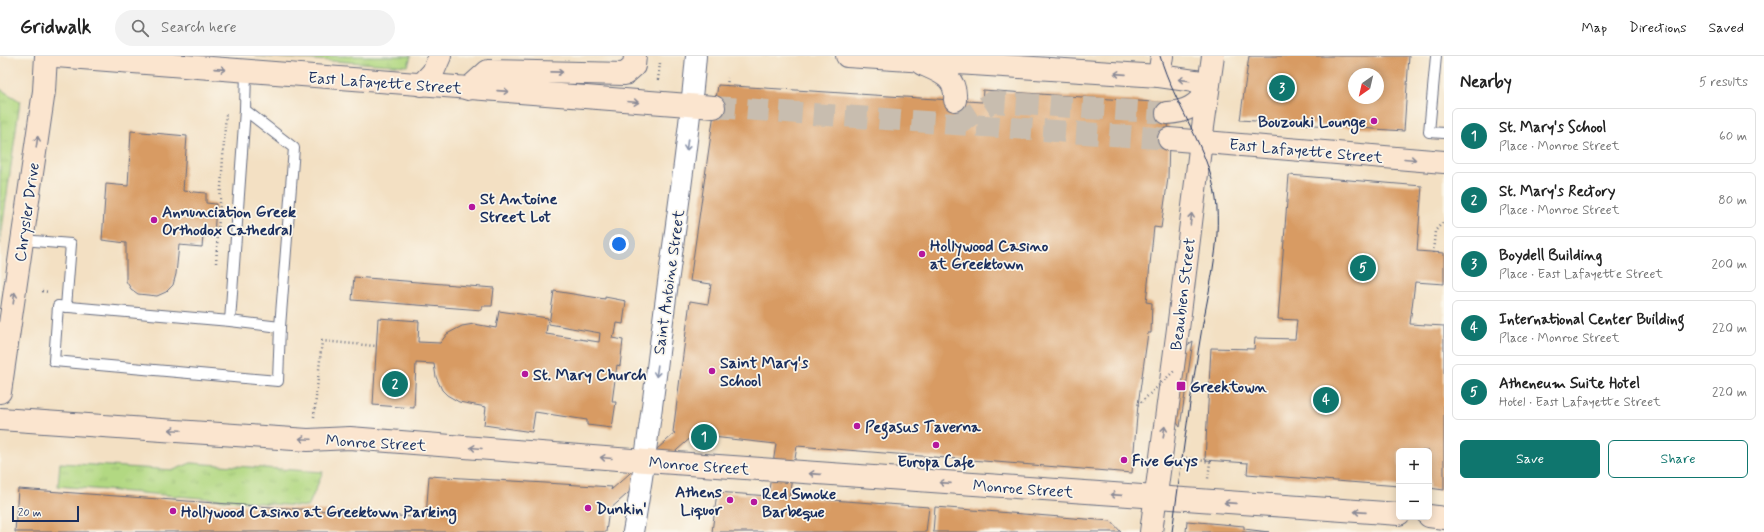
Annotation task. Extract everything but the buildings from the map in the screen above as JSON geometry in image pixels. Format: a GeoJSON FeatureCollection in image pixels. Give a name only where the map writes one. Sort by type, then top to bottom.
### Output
{"type":"FeatureCollection","features":[{"type":"Feature","properties":{"kind":"street","name":"Chrysler Drive"},"geometry":{"type":"LineString","coordinates":[[0,392],[44,91],[46,56]]}},
{"type":"Feature","properties":{"kind":"street","name":"East Lafayette Street"},"geometry":{"type":"LineString","coordinates":[[56,56],[107,58],[246,71],[714,107]]}},
{"type":"Feature","properties":{"kind":"street"},"geometry":{"type":"LineString","coordinates":[[421,85],[433,72],[440,56]]}},
{"type":"Feature","properties":{"kind":"street"},"geometry":{"type":"LineString","coordinates":[[468,88],[488,71],[625,74],[634,66],[635,56]]}},
{"type":"Feature","properties":{"kind":"street","name":"Saint Antoine Street"},"geometry":{"type":"LineString","coordinates":[[633,532],[645,461],[691,106],[696,56]]}},
{"type":"Feature","properties":{"kind":"street"},"geometry":{"type":"LineString","coordinates":[[847,56],[916,61],[1161,66],[1209,86],[1202,100],[1194,106],[1180,112],[1167,113]]}},
{"type":"Feature","properties":{"kind":"street","name":"Beaubien Street"},"geometry":{"type":"LineString","coordinates":[[1151,532],[1179,321],[1200,141],[1213,56]]}},
{"type":"Feature","properties":{"kind":"street"},"geometry":{"type":"LineString","coordinates":[[916,61],[943,73],[951,81],[956,92],[955,100]]}},
{"type":"Feature","properties":{"kind":"street","name":"East Lafayette Street"},"geometry":{"type":"LineString","coordinates":[[1169,139],[1444,162]]}},
{"type":"Feature","properties":{"kind":"street","name":"Monroe Street"},"geometry":{"type":"LineString","coordinates":[[0,419],[308,440],[350,438],[1155,498],[1396,514]]}},
{"type":"Feature","properties":{"kind":"street"},"geometry":{"type":"LineString","coordinates":[[1432,516],[1444,518]]}},
{"type":"Feature","properties":{"kind":"lane"},"geometry":{"type":"LineString","coordinates":[[1436,56],[1428,132],[1444,133]]}},
{"type":"Feature","properties":{"kind":"lane"},"geometry":{"type":"LineString","coordinates":[[230,321],[245,110],[246,71]]}},
{"type":"Feature","properties":{"kind":"lane"},"geometry":{"type":"LineString","coordinates":[[245,110],[294,148],[280,327],[278,380],[54,361],[58,306],[230,321],[280,327]]}},
{"type":"Feature","properties":{"kind":"lane"},"geometry":{"type":"LineString","coordinates":[[22,240],[71,244],[66,306]]}},
{"type":"Feature","properties":{"kind":"path"},"geometry":{"type":"LineString","coordinates":[[658,82],[660,63]]}},
{"type":"Feature","properties":{"kind":"path"},"geometry":{"type":"LineString","coordinates":[[727,86],[728,78]]}},
{"type":"Feature","properties":{"kind":"path"},"geometry":{"type":"LineString","coordinates":[[216,266],[227,107]]}},
{"type":"Feature","properties":{"kind":"path"},"geometry":{"type":"LineString","coordinates":[[1433,253],[1435,232],[1444,221]]}},
{"type":"Feature","properties":{"kind":"path"},"geometry":{"type":"LineString","coordinates":[[42,291],[67,293]]}},
{"type":"Feature","properties":{"kind":"path"},"geometry":{"type":"LineString","coordinates":[[314,423],[322,341],[376,346]]}},
{"type":"Feature","properties":{"kind":"path"},"geometry":{"type":"LineString","coordinates":[[1138,405],[1174,371]]}},
{"type":"Feature","properties":{"kind":"path"},"geometry":{"type":"LineString","coordinates":[[1181,457],[1210,462],[1210,465]]}},
{"type":"Feature","properties":{"kind":"green space"},"geometry":{"type":"Polygon","coordinates":[[[255,56],[411,56],[408,66],[255,56]]]}},
{"type":"Feature","properties":{"kind":"green space"},"geometry":{"type":"Polygon","coordinates":[[[0,89],[20,101],[0,244],[0,89]]]}},
{"type":"Feature","properties":{"kind":"green space"},"geometry":{"type":"Polygon","coordinates":[[[60,463],[174,470],[191,463],[323,472],[308,507],[58,486],[60,463]]]}},
{"type":"Feature","properties":{"kind":"tunnel"},"geometry":{"type":"LineString","coordinates":[[957,124],[992,102],[1167,113]]}},
{"type":"Feature","properties":{"kind":"tunnel"},"geometry":{"type":"LineString","coordinates":[[714,107],[1169,139]]}},
{"type":"Feature","properties":{"kind":"tram line"},"geometry":{"type":"LineString","coordinates":[[1160,56],[1166,74],[1206,162],[1216,199],[1217,216],[1217,233],[1213,270],[1192,388],[1172,532]]}},
{"type":"Feature","properties":{"kind":"place","name":"Boydell Building"},"geometry":{"type":"Point","coordinates":[1282,88]}},
{"type":"Feature","properties":{"kind":"place","name":"Bouzouki Lounge"},"geometry":{"type":"Point","coordinates":[1374,121]}},
{"type":"Feature","properties":{"kind":"place","name":"St Antoine Street Lot"},"geometry":{"type":"Point","coordinates":[472,207]}},
{"type":"Feature","properties":{"kind":"place","name":"Annunciation Greek Orthodox Cathedral"},"geometry":{"type":"Point","coordinates":[154,220]}},
{"type":"Feature","properties":{"kind":"place","name":"Hollywood Casino at Greektown"},"geometry":{"type":"Point","coordinates":[922,254]}},
{"type":"Feature","properties":{"kind":"place","name":"Atheneum Suite Hotel"},"geometry":{"type":"Point","coordinates":[1363,268]}},
{"type":"Feature","properties":{"kind":"place","name":"Saint Mary's School"},"geometry":{"type":"Point","coordinates":[712,371]}},
{"type":"Feature","properties":{"kind":"place","name":"St. Mary Church"},"geometry":{"type":"Point","coordinates":[525,374]}},
{"type":"Feature","properties":{"kind":"place","name":"St. Mary's Rectory"},"geometry":{"type":"Point","coordinates":[395,384]}},
{"type":"Feature","properties":{"kind":"place","name":"Greektown"},"geometry":{"type":"Point","coordinates":[1181,386]}},
{"type":"Feature","properties":{"kind":"place","name":"International Center Building"},"geometry":{"type":"Point","coordinates":[1326,400]}},
{"type":"Feature","properties":{"kind":"place","name":"Pegasus Taverna"},"geometry":{"type":"Point","coordinates":[857,426]}},
{"type":"Feature","properties":{"kind":"place","name":"St. Mary's School"},"geometry":{"type":"Point","coordinates":[704,437]}},
{"type":"Feature","properties":{"kind":"place","name":"Europa Cafe"},"geometry":{"type":"Point","coordinates":[936,445]}},
{"type":"Feature","properties":{"kind":"place","name":"Five Guys"},"geometry":{"type":"Point","coordinates":[1124,460]}},
{"type":"Feature","properties":{"kind":"place","name":"Athens Liquor"},"geometry":{"type":"Point","coordinates":[730,500]}},
{"type":"Feature","properties":{"kind":"place","name":"Red Smoke Barbeque"},"geometry":{"type":"Point","coordinates":[754,502]}},
{"type":"Feature","properties":{"kind":"place","name":"Dunkin'"},"geometry":{"type":"Point","coordinates":[588,508]}},
{"type":"Feature","properties":{"kind":"place","name":"Hollywood Casino at Greektown Parking"},"geometry":{"type":"Point","coordinates":[173,511]}}]}
